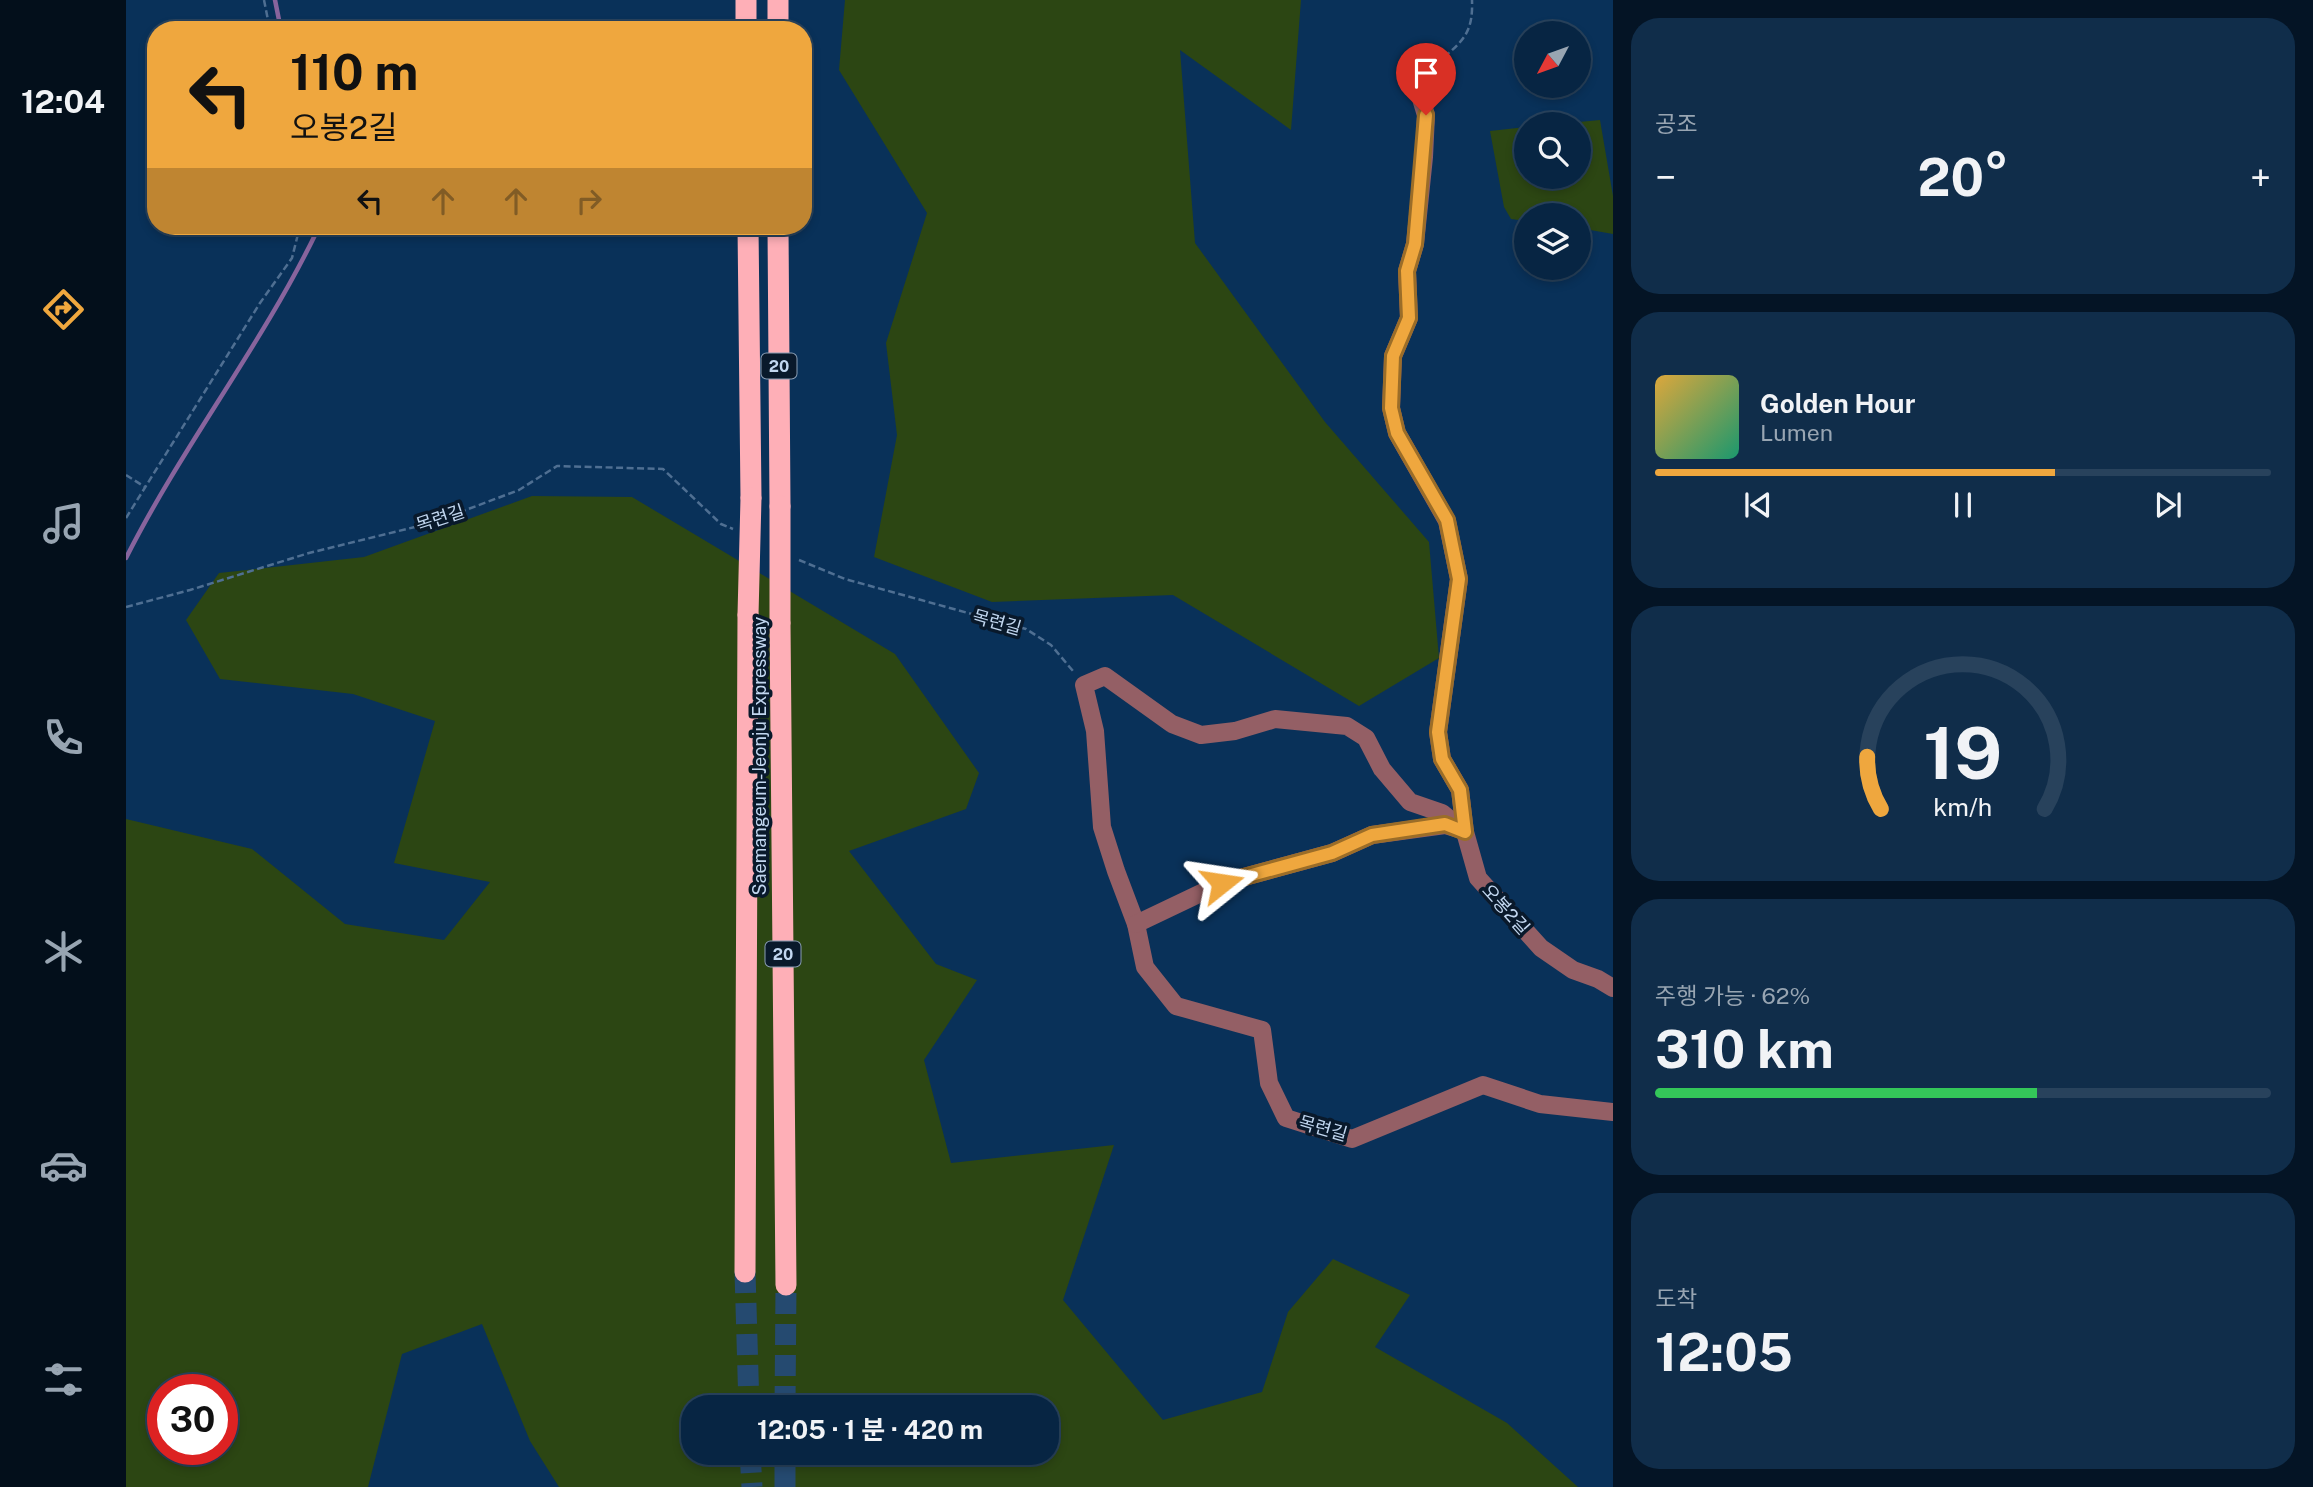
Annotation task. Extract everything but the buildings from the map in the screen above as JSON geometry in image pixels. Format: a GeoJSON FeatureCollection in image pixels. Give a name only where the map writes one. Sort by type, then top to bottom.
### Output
{"type":"FeatureCollection","features":[{"type":"Feature","properties":{"kind":"highway"},"geometry":{"type":"LineString","coordinates":[[746,0],[746,21]]}},
{"type":"Feature","properties":{"kind":"highway"},"geometry":{"type":"LineString","coordinates":[[778,0],[778,21]]}},
{"type":"Feature","properties":{"kind":"highway","name":"Saemangeum-Jeonju Expressway"},"geometry":{"type":"LineString","coordinates":[[745,1272],[751,498],[748,235]]}},
{"type":"Feature","properties":{"kind":"highway","name":"Saemangeum-Jeonju Expressway"},"geometry":{"type":"LineString","coordinates":[[778,235],[786,1285]]}},
{"type":"Feature","properties":{"kind":"street","name":"오봉2길"},"geometry":{"type":"LineString","coordinates":[[1430,67],[1415,79],[1426,115],[1424,157],[1415,244],[1407,271],[1409,318],[1393,356],[1391,408],[1397,433],[1447,520],[1459,579],[1438,732],[1442,759],[1460,790],[1465,832],[1478,878],[1541,948],[1573,970],[1613,988]]}},
{"type":"Feature","properties":{"kind":"street"},"geometry":{"type":"LineString","coordinates":[[1084,685],[1105,676],[1172,724],[1201,735],[1235,731],[1275,719],[1347,726],[1366,738],[1382,769],[1410,802],[1442,813],[1465,832]]}},
{"type":"Feature","properties":{"kind":"street","name":"목련길"},"geometry":{"type":"LineString","coordinates":[[1084,685],[1095,732],[1102,827],[1136,924],[1145,967],[1177,1006],[1262,1030],[1269,1083],[1286,1118],[1352,1139],[1483,1085],[1540,1104],[1613,1112]]}},
{"type":"Feature","properties":{"kind":"street"},"geometry":{"type":"LineString","coordinates":[[1136,924],[1222,883],[1332,853],[1372,835],[1445,824],[1465,832]]}},
{"type":"Feature","properties":{"kind":"path"},"geometry":{"type":"LineString","coordinates":[[264,0],[268,21]]}},
{"type":"Feature","properties":{"kind":"path"},"geometry":{"type":"LineString","coordinates":[[1430,67],[1463,42],[1472,19],[1472,0]]}},
{"type":"Feature","properties":{"kind":"path"},"geometry":{"type":"LineString","coordinates":[[126,518],[260,303],[292,258],[298,235]]}},
{"type":"Feature","properties":{"kind":"path","name":"목련길"},"geometry":{"type":"LineString","coordinates":[[126,607],[309,553],[431,523],[519,490],[557,466],[663,468],[721,524],[734,530]]}},
{"type":"Feature","properties":{"kind":"path"},"geometry":{"type":"LineString","coordinates":[[126,475],[145,486]]}},
{"type":"Feature","properties":{"kind":"path","name":"목련길"},"geometry":{"type":"LineString","coordinates":[[796,559],[845,579],[1026,629],[1051,645],[1084,685]]}},
{"type":"Feature","properties":{"kind":"green space"},"geometry":{"type":"Polygon","coordinates":[[[845,0],[1301,0],[1291,130],[1180,50],[1195,243],[1325,422],[1429,542],[1439,658],[1359,706],[1173,595],[992,602],[874,557],[897,435],[886,343],[927,213],[839,70],[845,0]]]}},
{"type":"Feature","properties":{"kind":"green space"},"geometry":{"type":"Polygon","coordinates":[[[1600,120],[1613,196],[1613,234],[1591,230],[1591,203],[1514,203],[1514,219],[1511,219],[1504,207],[1490,131],[1514,128],[1514,189],[1591,189],[1591,121],[1600,120]]]}},
{"type":"Feature","properties":{"kind":"green space"},"geometry":{"type":"Polygon","coordinates":[[[532,496],[632,497],[895,654],[979,773],[966,809],[849,851],[936,964],[977,980],[924,1060],[951,1163],[1114,1145],[1063,1300],[1163,1420],[1262,1392],[1288,1312],[1333,1259],[1410,1295],[1375,1347],[1507,1423],[1578,1487],[559,1487],[530,1441],[482,1324],[402,1354],[368,1487],[126,1487],[126,819],[252,849],[345,924],[444,940],[490,882],[394,863],[435,721],[353,694],[220,679],[186,620],[219,573],[364,557],[532,496]]]}},
{"type":"Feature","properties":{"kind":"waterway"},"geometry":{"type":"LineString","coordinates":[[275,0],[279,21]]}},
{"type":"Feature","properties":{"kind":"waterway"},"geometry":{"type":"LineString","coordinates":[[126,558],[172,475],[272,314],[315,235]]}},
{"type":"Feature","properties":{"kind":"tunnel"},"geometry":{"type":"LineString","coordinates":[[745,1272],[749,1395]]}},
{"type":"Feature","properties":{"kind":"tunnel"},"geometry":{"type":"LineString","coordinates":[[785,1395],[786,1285]]}},
{"type":"Feature","properties":{"kind":"tunnel"},"geometry":{"type":"LineString","coordinates":[[751,1465],[752,1487]]}},
{"type":"Feature","properties":{"kind":"tunnel"},"geometry":{"type":"LineString","coordinates":[[785,1465],[785,1487]]}},
{"type":"Feature","properties":{"kind":"route"},"geometry":{"type":"LineString","coordinates":[[1222,883],[1332,853],[1372,835],[1445,824],[1465,832],[1460,790],[1442,759],[1438,732],[1459,579],[1447,520],[1397,433],[1391,408],[1393,356],[1409,318],[1407,271],[1415,244],[1426,115]]}}]}
